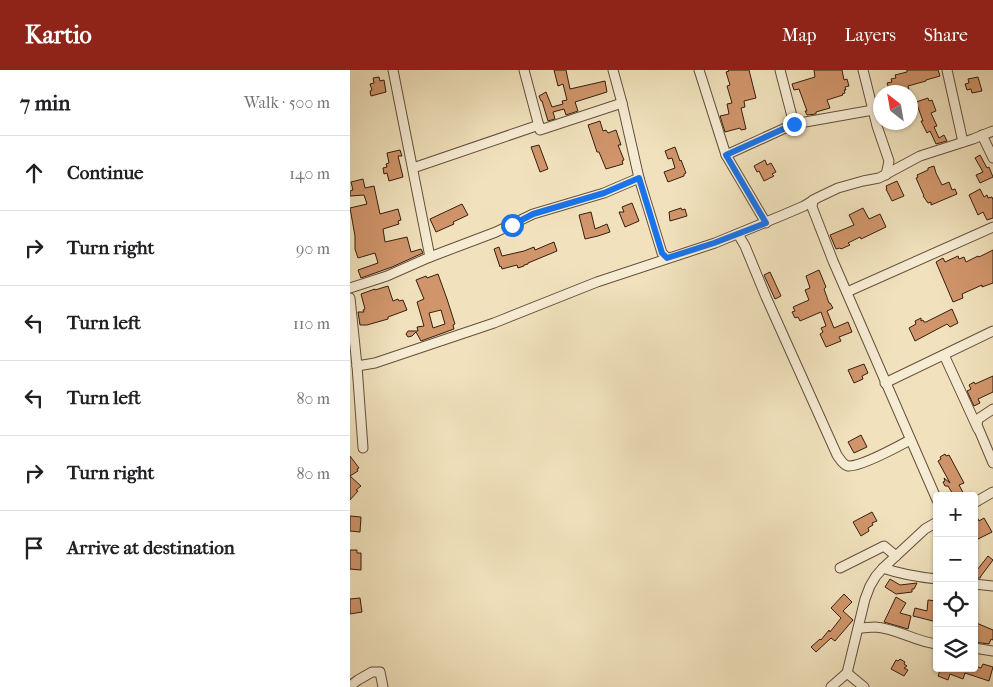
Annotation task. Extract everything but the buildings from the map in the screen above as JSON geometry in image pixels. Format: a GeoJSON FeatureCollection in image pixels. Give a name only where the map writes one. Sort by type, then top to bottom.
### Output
{"type":"FeatureCollection","features":[{"type":"Feature","properties":{"kind":"street"},"geometry":{"type":"LineString","coordinates":[[394,70],[430,257]]}},
{"type":"Feature","properties":{"kind":"street"},"geometry":{"type":"LineString","coordinates":[[524,70],[540,130],[622,103]]}},
{"type":"Feature","properties":{"kind":"street"},"geometry":{"type":"LineString","coordinates":[[613,70],[639,178],[662,253],[667,258]]}},
{"type":"Feature","properties":{"kind":"street"},"geometry":{"type":"LineString","coordinates":[[699,70],[726,155],[766,223]]}},
{"type":"Feature","properties":{"kind":"street"},"geometry":{"type":"LineString","coordinates":[[780,70],[794,124]]}},
{"type":"Feature","properties":{"kind":"street"},"geometry":{"type":"LineString","coordinates":[[726,155],[794,124],[873,110],[863,70]]}},
{"type":"Feature","properties":{"kind":"street"},"geometry":{"type":"LineString","coordinates":[[947,70],[962,142]]}},
{"type":"Feature","properties":{"kind":"street"},"geometry":{"type":"LineString","coordinates":[[413,168],[539,125]]}},
{"type":"Feature","properties":{"kind":"street"},"geometry":{"type":"LineString","coordinates":[[878,130],[889,161],[886,175]]}},
{"type":"Feature","properties":{"kind":"street"},"geometry":{"type":"LineString","coordinates":[[357,366],[375,363],[494,323],[597,282],[738,234],[810,204],[838,188],[879,178],[920,156],[993,131]]}},
{"type":"Feature","properties":{"kind":"street"},"geometry":{"type":"LineString","coordinates":[[982,135],[993,158]]}},
{"type":"Feature","properties":{"kind":"street"},"geometry":{"type":"LineString","coordinates":[[889,161],[899,168]]}},
{"type":"Feature","properties":{"kind":"street"},"geometry":{"type":"LineString","coordinates":[[350,288],[387,276],[430,257],[496,232],[533,214],[604,193],[639,178]]}},
{"type":"Feature","properties":{"kind":"street"},"geometry":{"type":"LineString","coordinates":[[810,204],[933,492]]}},
{"type":"Feature","properties":{"kind":"street"},"geometry":{"type":"LineString","coordinates":[[847,292],[993,227]]}},
{"type":"Feature","properties":{"kind":"street"},"geometry":{"type":"LineString","coordinates":[[738,234],[837,455],[843,464],[846,466],[857,465],[910,440]]}},
{"type":"Feature","properties":{"kind":"street"},"geometry":{"type":"LineString","coordinates":[[350,298],[363,448]]}},
{"type":"Feature","properties":{"kind":"street"},"geometry":{"type":"LineString","coordinates":[[885,382],[993,332]]}},
{"type":"Feature","properties":{"kind":"street"},"geometry":{"type":"LineString","coordinates":[[944,355],[993,463]]}},
{"type":"Feature","properties":{"kind":"street"},"geometry":{"type":"LineString","coordinates":[[978,429],[978,419],[993,409]]}},
{"type":"Feature","properties":{"kind":"street"},"geometry":{"type":"LineString","coordinates":[[978,501],[993,492]]}},
{"type":"Feature","properties":{"kind":"street"},"geometry":{"type":"LineString","coordinates":[[832,687],[847,673],[865,599],[870,586],[883,568],[933,525]]}},
{"type":"Feature","properties":{"kind":"street"},"geometry":{"type":"LineString","coordinates":[[840,568],[884,546],[896,556]]}},
{"type":"Feature","properties":{"kind":"street"},"geometry":{"type":"LineString","coordinates":[[883,568],[933,578]]}},
{"type":"Feature","properties":{"kind":"street"},"geometry":{"type":"LineString","coordinates":[[978,584],[993,586]]}},
{"type":"Feature","properties":{"kind":"street"},"geometry":{"type":"LineString","coordinates":[[859,628],[875,627],[895,631],[933,644]]}},
{"type":"Feature","properties":{"kind":"street"},"geometry":{"type":"LineString","coordinates":[[978,649],[993,651]]}},
{"type":"Feature","properties":{"kind":"street"},"geometry":{"type":"LineString","coordinates":[[350,686],[372,672],[380,672],[383,687]]}},
{"type":"Feature","properties":{"kind":"street"},"geometry":{"type":"LineString","coordinates":[[847,673],[864,687]]}},
{"type":"Feature","properties":{"kind":"route"},"geometry":{"type":"LineString","coordinates":[[512,225],[533,214],[604,193],[639,178],[662,253],[667,258],[714,243],[766,223],[726,155],[794,124]]}}]}
